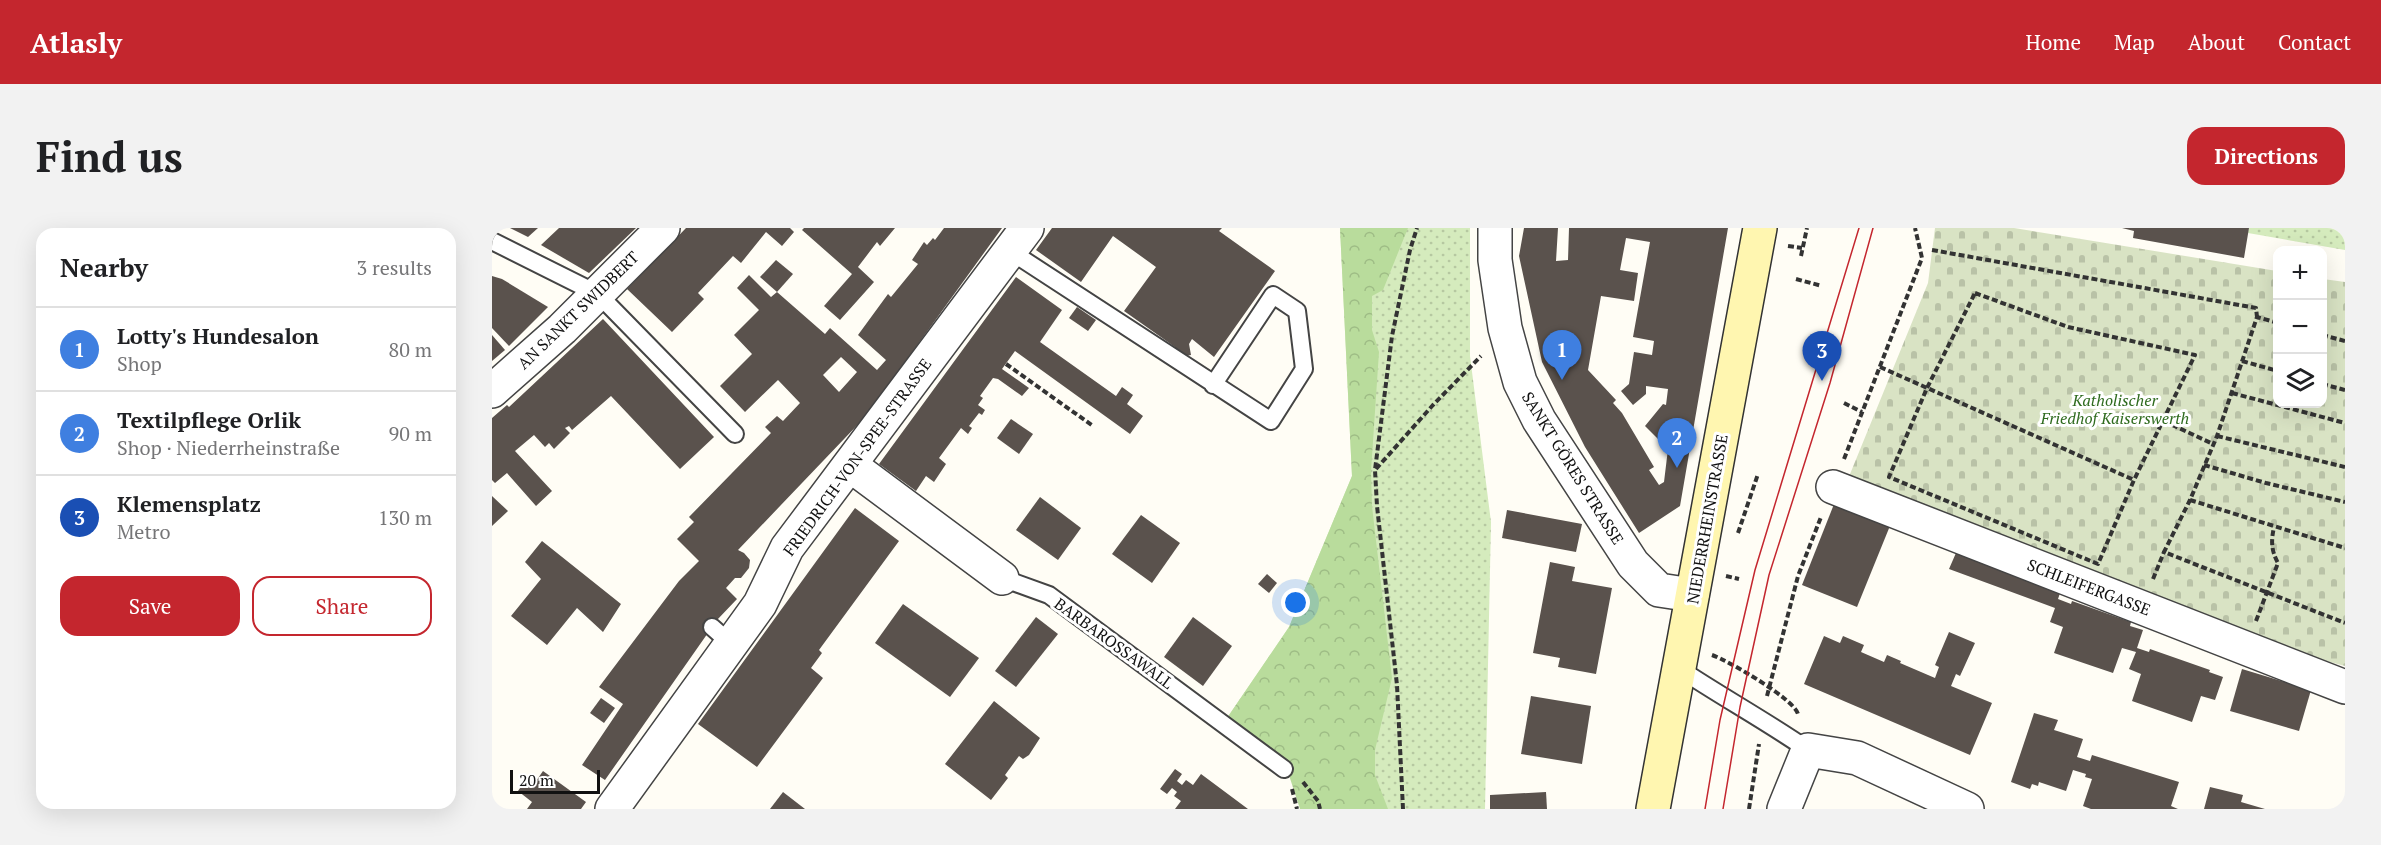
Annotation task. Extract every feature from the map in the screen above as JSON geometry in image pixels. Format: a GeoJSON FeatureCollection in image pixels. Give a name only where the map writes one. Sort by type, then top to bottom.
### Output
{"type":"FeatureCollection","features":[{"type":"Feature","properties":{"kind":"main road","name":"NIEDERRHEINSTRASSE"},"geometry":{"type":"LineString","coordinates":[[1653,809],[1760,228]]}},
{"type":"Feature","properties":{"kind":"street","name":"AN SANKT SWIDBERT"},"geometry":{"type":"LineString","coordinates":[[492,391],[562,329],[663,228]]}},
{"type":"Feature","properties":{"kind":"street","name":"SANKT GÖRES STRASSE"},"geometry":{"type":"LineString","coordinates":[[1496,228],[1494,260],[1503,316],[1520,382],[1539,420],[1633,564],[1659,590],[1692,595]]}},
{"type":"Feature","properties":{"kind":"street","name":"FRIEDRICH-VON-SPEE-STRASSE"},"geometry":{"type":"LineString","coordinates":[[612,809],[721,635],[759,604],[787,548],[850,465],[902,380],[1018,239]]}},
{"type":"Feature","properties":{"kind":"street","name":"BARBAROSSAWALL"},"geometry":{"type":"LineString","coordinates":[[850,465],[1002,578]]}},
{"type":"Feature","properties":{"kind":"street","name":"SCHLEIFERGASSE"},"geometry":{"type":"LineString","coordinates":[[1833,487],[2345,687]]}},
{"type":"Feature","properties":{"kind":"street"},"geometry":{"type":"LineString","coordinates":[[1789,796],[1808,750],[1857,758],[1967,809]]}},
{"type":"Feature","properties":{"kind":"lane"},"geometry":{"type":"LineString","coordinates":[[1018,239],[1213,385],[1271,421],[1304,369],[1297,311],[1273,295],[1213,385]]}},
{"type":"Feature","properties":{"kind":"lane"},"geometry":{"type":"LineString","coordinates":[[492,241],[598,294],[735,434]]}},
{"type":"Feature","properties":{"kind":"lane","name":"BARBAROSSAWALL"},"geometry":{"type":"LineString","coordinates":[[1002,578],[1049,595],[1284,769]]}},
{"type":"Feature","properties":{"kind":"lane"},"geometry":{"type":"LineString","coordinates":[[1680,669],[1725,699],[1763,719],[1808,750]]}},
{"type":"Feature","properties":{"kind":"path"},"geometry":{"type":"LineString","coordinates":[[1403,809],[1397,685],[1375,470],[1392,336],[1410,250],[1417,228]]}},
{"type":"Feature","properties":{"kind":"path"},"geometry":{"type":"LineString","coordinates":[[1801,256],[1807,228]]}},
{"type":"Feature","properties":{"kind":"path"},"geometry":{"type":"LineString","coordinates":[[1932,250],[2256,309],[2257,317],[2217,436],[2190,500],[2164,552],[2345,623]]}},
{"type":"Feature","properties":{"kind":"path"},"geometry":{"type":"LineString","coordinates":[[1796,279],[1822,286]]}},
{"type":"Feature","properties":{"kind":"path"},"geometry":{"type":"LineString","coordinates":[[1974,292],[2067,327],[2195,355],[2164,420],[2134,480],[2098,564],[1889,477],[1927,388],[1974,292]]}},
{"type":"Feature","properties":{"kind":"path"},"geometry":{"type":"LineString","coordinates":[[2257,317],[2273,322]]}},
{"type":"Feature","properties":{"kind":"path"},"geometry":{"type":"LineString","coordinates":[[2327,337],[2345,342]]}},
{"type":"Feature","properties":{"kind":"path"},"geometry":{"type":"LineString","coordinates":[[2242,361],[2273,370]]}},
{"type":"Feature","properties":{"kind":"path"},"geometry":{"type":"LineString","coordinates":[[1006,364],[1094,426]]}},
{"type":"Feature","properties":{"kind":"path"},"geometry":{"type":"LineString","coordinates":[[1880,367],[2134,480]]}},
{"type":"Feature","properties":{"kind":"path"},"geometry":{"type":"LineString","coordinates":[[1375,470],[1467,369]]}},
{"type":"Feature","properties":{"kind":"path"},"geometry":{"type":"LineString","coordinates":[[2327,385],[2345,390]]}},
{"type":"Feature","properties":{"kind":"path"},"geometry":{"type":"LineString","coordinates":[[2232,393],[2345,423]]}},
{"type":"Feature","properties":{"kind":"path"},"geometry":{"type":"LineString","coordinates":[[1844,403],[1862,412]]}},
{"type":"Feature","properties":{"kind":"path"},"geometry":{"type":"LineString","coordinates":[[2164,420],[2213,444]]}},
{"type":"Feature","properties":{"kind":"path"},"geometry":{"type":"LineString","coordinates":[[2217,436],[2345,467]]}},
{"type":"Feature","properties":{"kind":"path"},"geometry":{"type":"LineString","coordinates":[[2204,465],[2345,502]]}},
{"type":"Feature","properties":{"kind":"path"},"geometry":{"type":"LineString","coordinates":[[2190,500],[2345,548]]}},
{"type":"Feature","properties":{"kind":"path"},"geometry":{"type":"LineString","coordinates":[[2255,624],[2278,563],[2273,554],[2271,542],[2274,526]]}},
{"type":"Feature","properties":{"kind":"path"},"geometry":{"type":"LineString","coordinates":[[1725,575],[1739,579]]}},
{"type":"Feature","properties":{"kind":"path"},"geometry":{"type":"LineString","coordinates":[[1284,769],[1298,776],[1308,786],[1320,809]]}},
{"type":"Feature","properties":{"kind":"green space"},"geometry":{"type":"Polygon","coordinates":[[[1340,228],[1470,228],[1470,356],[1491,522],[1485,809],[1326,809],[1319,780],[1227,718],[1289,627],[1352,476],[1340,228]]]}},
{"type":"Feature","properties":{"kind":"green space"},"geometry":{"type":"Polygon","coordinates":[[[1340,228],[1408,228],[1383,290],[1372,296],[1372,330],[1379,352],[1371,471],[1372,506],[1392,678],[1375,750],[1375,775],[1388,809],[1300,809],[1286,766],[1227,718],[1289,627],[1352,476],[1340,228]]]}},
{"type":"Feature","properties":{"kind":"green space","name":"Katholischer Friedhof Kaiserswerth"},"geometry":{"type":"Polygon","coordinates":[[[1935,228],[2014,228],[2273,270],[2273,408],[2327,408],[2327,280],[2345,282],[2345,666],[2274,647],[1848,479],[1928,283],[1935,228]]]}},
{"type":"Feature","properties":{"kind":"green space"},"geometry":{"type":"Polygon","coordinates":[[[2249,228],[2345,228],[2345,250],[2327,246],[2248,233],[2249,228]]]}},
{"type":"Feature","properties":{"kind":"building"},"geometry":{"type":"Polygon","coordinates":[[[510,228],[538,228],[528,237],[510,228]]]}},
{"type":"Feature","properties":{"kind":"building"},"geometry":{"type":"Polygon","coordinates":[[[559,228],[636,228],[589,273],[541,245],[559,228]]]}},
{"type":"Feature","properties":{"kind":"building"},"geometry":{"type":"Polygon","coordinates":[[[686,228],[790,228],[794,232],[782,246],[766,232],[741,263],[733,256],[698,293],[704,299],[672,332],[627,289],[686,228]]]}},
{"type":"Feature","properties":{"kind":"building"},"geometry":{"type":"Polygon","coordinates":[[[804,228],[895,228],[880,246],[877,242],[858,267],[874,282],[840,320],[824,306],[852,274],[802,230],[804,228]]]}},
{"type":"Feature","properties":{"kind":"building"},"geometry":{"type":"Polygon","coordinates":[[[944,228],[1002,228],[866,416],[738,550],[750,560],[749,568],[741,578],[735,578],[726,588],[737,599],[717,620],[605,780],[582,765],[623,704],[599,687],[679,581],[699,561],[677,539],[694,522],[689,517],[771,433],[765,427],[777,416],[783,421],[800,403],[778,380],[745,412],[720,386],[752,354],[734,335],[759,310],[737,288],[749,275],[771,297],[777,292],[825,334],[830,328],[877,370],[886,360],[858,335],[888,294],[891,297],[918,264],[912,260],[924,242],[927,245],[933,238],[935,240],[944,228]],[[841,357],[823,375],[839,392],[857,372],[841,357]]]}},
{"type":"Feature","properties":{"kind":"building"},"geometry":{"type":"Polygon","coordinates":[[[1052,228],[1222,228],[1219,231],[1275,271],[1214,357],[1192,339],[1189,344],[1191,355],[1176,358],[1175,347],[1124,311],[1156,267],[1113,236],[1081,282],[1036,250],[1052,228]]]}},
{"type":"Feature","properties":{"kind":"building"},"geometry":{"type":"Polygon","coordinates":[[[1524,228],[1558,228],[1556,261],[1568,260],[1569,228],[1728,228],[1680,506],[1639,533],[1585,447],[1542,362],[1519,256],[1524,228]],[[1626,238],[1620,270],[1638,273],[1634,301],[1601,296],[1588,370],[1616,400],[1613,403],[1622,413],[1654,467],[1649,470],[1659,485],[1664,482],[1668,449],[1645,426],[1663,404],[1666,405],[1668,389],[1646,386],[1646,394],[1633,405],[1621,391],[1629,384],[1634,352],[1652,355],[1654,341],[1633,337],[1650,242],[1626,238]]]}},
{"type":"Feature","properties":{"kind":"building"},"geometry":{"type":"Polygon","coordinates":[[[2122,228],[2249,228],[2244,258],[2133,238],[2134,231],[2122,228]]]}},
{"type":"Feature","properties":{"kind":"building"},"geometry":{"type":"Polygon","coordinates":[[[776,260],[793,274],[777,292],[760,277],[776,260]]]}},
{"type":"Feature","properties":{"kind":"building"},"geometry":{"type":"Polygon","coordinates":[[[492,276],[502,279],[548,307],[509,346],[492,328],[492,276]]]}},
{"type":"Feature","properties":{"kind":"building"},"geometry":{"type":"Polygon","coordinates":[[[1016,277],[1062,310],[1040,342],[1116,396],[1122,387],[1133,395],[1127,404],[1143,416],[1130,434],[1015,351],[1002,369],[1029,388],[1022,396],[993,378],[980,396],[983,398],[978,405],[985,410],[982,415],[979,413],[969,426],[972,428],[968,434],[961,428],[939,458],[946,464],[934,482],[926,476],[916,491],[879,464],[1016,277]]]}},
{"type":"Feature","properties":{"kind":"building"},"geometry":{"type":"Polygon","coordinates":[[[1077,307],[1096,320],[1088,331],[1069,318],[1077,307]]]}},
{"type":"Feature","properties":{"kind":"building"},"geometry":{"type":"Polygon","coordinates":[[[603,319],[714,437],[680,469],[611,396],[572,430],[569,426],[565,428],[570,433],[554,449],[549,443],[545,447],[534,435],[515,451],[552,491],[536,506],[507,473],[495,483],[492,480],[492,418],[507,405],[509,407],[603,319]]]}},
{"type":"Feature","properties":{"kind":"building"},"geometry":{"type":"Polygon","coordinates":[[[492,335],[505,350],[492,361],[492,335]]]}},
{"type":"Feature","properties":{"kind":"building"},"geometry":{"type":"Polygon","coordinates":[[[1011,419],[1033,434],[1019,454],[997,438],[1011,419]]]}},
{"type":"Feature","properties":{"kind":"building"},"geometry":{"type":"Polygon","coordinates":[[[1838,494],[1894,516],[1857,607],[1802,585],[1838,494]]]}},
{"type":"Feature","properties":{"kind":"building"},"geometry":{"type":"Polygon","coordinates":[[[492,496],[508,511],[492,526],[492,496]]]}},
{"type":"Feature","properties":{"kind":"building"},"geometry":{"type":"Polygon","coordinates":[[[1040,497],[1081,528],[1058,560],[1016,530],[1040,497]]]}},
{"type":"Feature","properties":{"kind":"building"},"geometry":{"type":"Polygon","coordinates":[[[855,508],[899,541],[819,650],[822,653],[811,668],[823,678],[757,767],[698,724],[855,508]]]}},
{"type":"Feature","properties":{"kind":"building"},"geometry":{"type":"Polygon","coordinates":[[[1507,510],[1582,524],[1576,552],[1502,538],[1507,510]]]}},
{"type":"Feature","properties":{"kind":"building"},"geometry":{"type":"Polygon","coordinates":[[[1141,515],[1180,543],[1152,583],[1112,554],[1141,515]]]}},
{"type":"Feature","properties":{"kind":"building"},"geometry":{"type":"Polygon","coordinates":[[[542,541],[621,604],[603,632],[577,608],[547,645],[511,616],[541,579],[525,562],[542,541]]]}},
{"type":"Feature","properties":{"kind":"building"},"geometry":{"type":"Polygon","coordinates":[[[1959,546],[2063,584],[2058,599],[2071,604],[2072,601],[2131,622],[2130,626],[2143,630],[2137,648],[2149,652],[2150,649],[2210,670],[2209,672],[2223,677],[2215,700],[2201,696],[2192,722],[2132,701],[2141,674],[2129,669],[2136,652],[2122,648],[2113,673],[2054,653],[2063,627],[2050,622],[2055,608],[1949,569],[1959,546]]]}},
{"type":"Feature","properties":{"kind":"building"},"geometry":{"type":"Polygon","coordinates":[[[1550,562],[1575,567],[1572,581],[1612,588],[1596,674],[1558,667],[1560,658],[1533,653],[1550,562]]]}},
{"type":"Feature","properties":{"kind":"building"},"geometry":{"type":"Polygon","coordinates":[[[1267,574],[1277,583],[1269,593],[1258,584],[1267,574]]]}},
{"type":"Feature","properties":{"kind":"building"},"geometry":{"type":"Polygon","coordinates":[[[903,604],[979,658],[950,697],[875,643],[903,604]]]}},
{"type":"Feature","properties":{"kind":"building"},"geometry":{"type":"Polygon","coordinates":[[[1036,617],[1058,634],[1016,687],[995,671],[1036,617]]]}},
{"type":"Feature","properties":{"kind":"building"},"geometry":{"type":"Polygon","coordinates":[[[1193,617],[1232,646],[1203,686],[1164,657],[1193,617]]]}},
{"type":"Feature","properties":{"kind":"building"},"geometry":{"type":"Polygon","coordinates":[[[1949,632],[1975,643],[1960,676],[1956,674],[1951,686],[1992,703],[1970,755],[1804,684],[1824,636],[1840,643],[1843,636],[1864,645],[1861,652],[1884,662],[1887,655],[1935,678],[1939,667],[1935,665],[1949,632]]]}},
{"type":"Feature","properties":{"kind":"building"},"geometry":{"type":"Polygon","coordinates":[[[2242,669],[2311,690],[2299,731],[2230,711],[2242,669]]]}},
{"type":"Feature","properties":{"kind":"building"},"geometry":{"type":"Polygon","coordinates":[[[1531,696],[1591,706],[1582,764],[1521,754],[1531,696]]]}},
{"type":"Feature","properties":{"kind":"building"},"geometry":{"type":"Polygon","coordinates":[[[601,698],[615,708],[604,723],[590,713],[601,698]]]}},
{"type":"Feature","properties":{"kind":"building"},"geometry":{"type":"Polygon","coordinates":[[[994,701],[1040,738],[1029,755],[1023,759],[1019,756],[1005,775],[1008,778],[991,800],[945,764],[994,701]]]}},
{"type":"Feature","properties":{"kind":"building"},"geometry":{"type":"Polygon","coordinates":[[[2034,713],[2058,720],[2054,730],[2083,739],[2077,757],[2090,761],[2092,755],[2179,782],[2171,806],[2178,809],[2091,809],[2083,806],[2092,779],[2085,777],[2086,774],[2073,770],[2066,791],[2039,782],[2038,786],[2032,784],[2030,789],[2011,782],[2034,713]]]}},
{"type":"Feature","properties":{"kind":"building"},"geometry":{"type":"Polygon","coordinates":[[[1175,769],[1182,774],[1177,781],[1182,785],[1186,780],[1193,785],[1201,774],[1248,809],[1175,809],[1181,801],[1174,796],[1177,792],[1172,788],[1167,794],[1160,789],[1175,769]]]}},
{"type":"Feature","properties":{"kind":"building"},"geometry":{"type":"Polygon","coordinates":[[[543,771],[586,802],[581,809],[527,809],[532,802],[518,791],[527,778],[534,784],[543,771]]]}},
{"type":"Feature","properties":{"kind":"building"},"geometry":{"type":"Polygon","coordinates":[[[2210,787],[2243,795],[2241,802],[2265,809],[2204,809],[2210,787]]]}},
{"type":"Feature","properties":{"kind":"building"},"geometry":{"type":"Polygon","coordinates":[[[783,792],[805,809],[770,809],[783,792]]]}},
{"type":"Feature","properties":{"kind":"building"},"geometry":{"type":"Polygon","coordinates":[[[1546,792],[1547,809],[1490,809],[1490,795],[1546,792]]]}},
{"type":"Feature","properties":{"kind":"tram line"},"geometry":{"type":"LineString","coordinates":[[1705,809],[1720,720],[1755,570],[1859,228]]}},
{"type":"Feature","properties":{"kind":"tram line"},"geometry":{"type":"LineString","coordinates":[[1723,809],[1740,707],[1769,575],[1830,383],[1873,228]]}},
{"type":"Feature","properties":{"kind":"place","name":"Lotty's Hundesalon"},"geometry":{"type":"Point","coordinates":[1562,380]}},
{"type":"Feature","properties":{"kind":"place","name":"Klemensplatz"},"geometry":{"type":"Point","coordinates":[1822,381]}},
{"type":"Feature","properties":{"kind":"place","name":"Textilpflege Orlik"},"geometry":{"type":"Point","coordinates":[1677,468]}}]}
